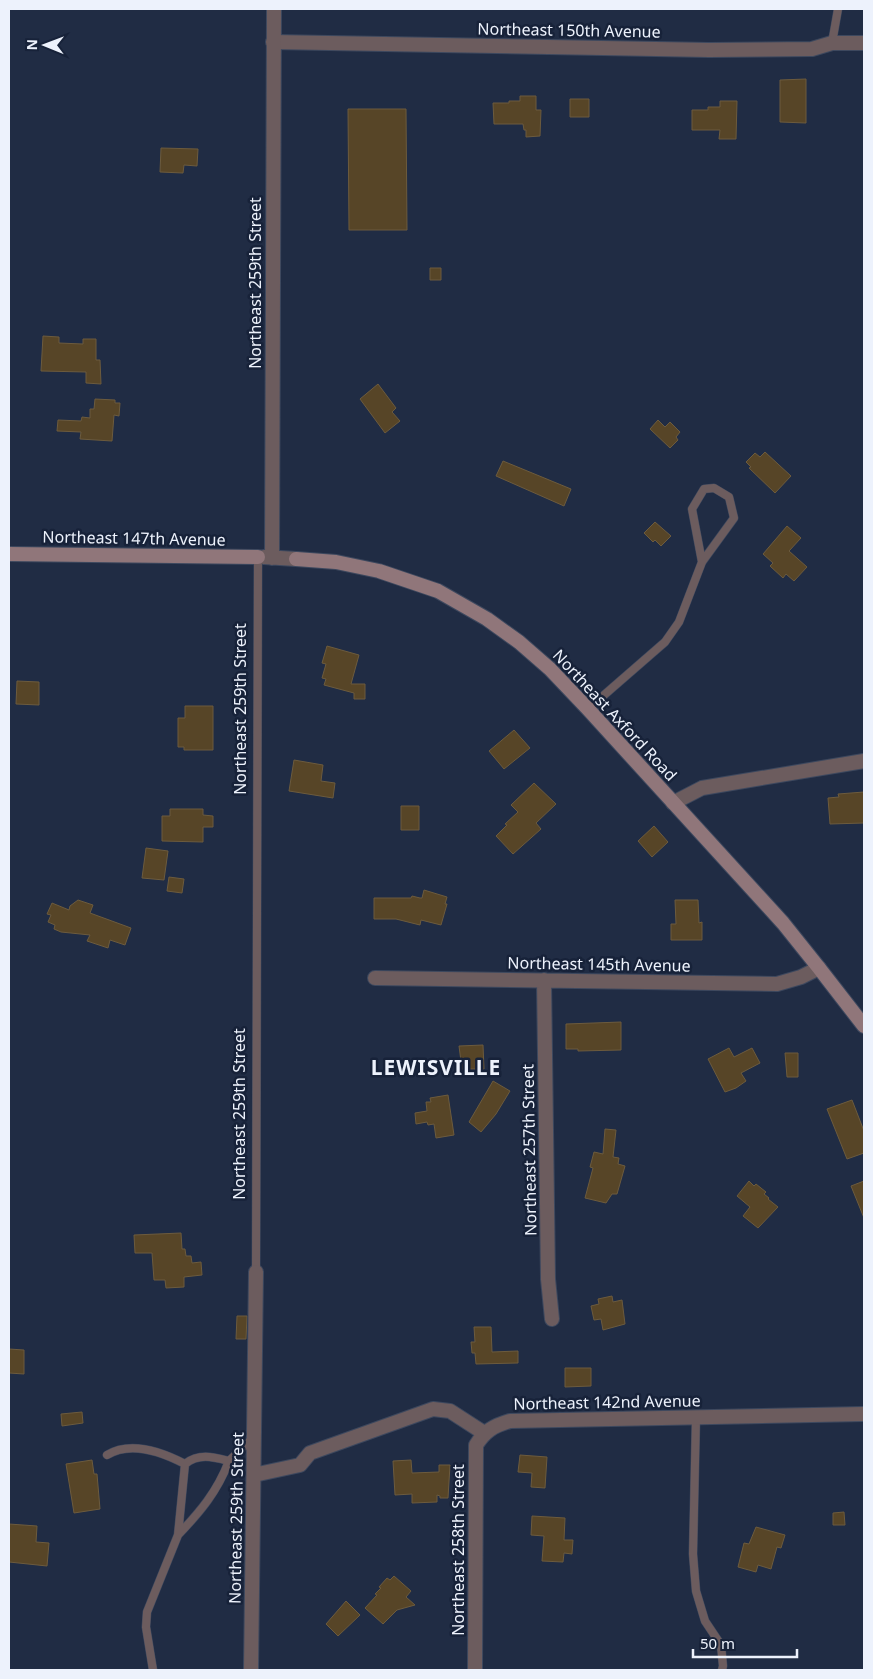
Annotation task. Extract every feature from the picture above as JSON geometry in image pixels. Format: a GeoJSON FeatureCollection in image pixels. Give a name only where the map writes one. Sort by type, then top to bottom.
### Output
{"type":"FeatureCollection","features":[{"type":"Feature","properties":{"kind":"main road","name":"Northeast 147th Avenue"},"geometry":{"type":"LineString","coordinates":[[9,554],[265,557]]}},
{"type":"Feature","properties":{"kind":"main road","name":"Northeast Axford Road"},"geometry":{"type":"LineString","coordinates":[[296,559],[336,562],[380,571],[438,591],[487,620],[519,642],[550,669],[588,709],[782,923],[864,1026]]}},
{"type":"Feature","properties":{"kind":"street","name":"Northeast 259th Street"},"geometry":{"type":"LineString","coordinates":[[265,557],[274,9]]}},
{"type":"Feature","properties":{"kind":"street","name":"Northeast 150th Avenue"},"geometry":{"type":"LineString","coordinates":[[273,42],[709,50],[812,49],[832,43],[864,43]]}},
{"type":"Feature","properties":{"kind":"street","name":"Northeast Axford Road"},"geometry":{"type":"LineString","coordinates":[[265,557],[296,559]]}},
{"type":"Feature","properties":{"kind":"street"},"geometry":{"type":"LineString","coordinates":[[673,803],[702,788],[864,761]]}},
{"type":"Feature","properties":{"kind":"street","name":"Northeast 145th Avenue"},"geometry":{"type":"LineString","coordinates":[[375,978],[777,984],[801,977],[819,968]]}},
{"type":"Feature","properties":{"kind":"street","name":"Northeast 257th Street"},"geometry":{"type":"LineString","coordinates":[[544,980],[548,1279],[552,1319]]}},
{"type":"Feature","properties":{"kind":"street","name":"Northeast 259th Street"},"geometry":{"type":"LineString","coordinates":[[251,1670],[256,1272]]}},
{"type":"Feature","properties":{"kind":"street"},"geometry":{"type":"LineString","coordinates":[[254,1475],[300,1465],[310,1453],[433,1409],[450,1411],[484,1433]]}},
{"type":"Feature","properties":{"kind":"street","name":"Northeast 142nd Avenue"},"geometry":{"type":"LineString","coordinates":[[484,1433],[494,1426],[510,1421],[864,1414]]}},
{"type":"Feature","properties":{"kind":"street","name":"Northeast 258th Street"},"geometry":{"type":"LineString","coordinates":[[475,1670],[476,1445],[484,1433]]}},
{"type":"Feature","properties":{"kind":"lane"},"geometry":{"type":"LineString","coordinates":[[832,43],[838,9]]}},
{"type":"Feature","properties":{"kind":"lane"},"geometry":{"type":"LineString","coordinates":[[588,709],[665,642],[678,622],[702,562],[734,518],[729,497],[714,488],[704,489],[692,509],[702,562]]}},
{"type":"Feature","properties":{"kind":"lane","name":"Northeast 259th Street"},"geometry":{"type":"LineString","coordinates":[[256,1272],[265,557]]}},
{"type":"Feature","properties":{"kind":"lane"},"geometry":{"type":"LineString","coordinates":[[696,1418],[693,1554],[696,1591],[705,1621],[721,1645],[722,1670]]}},
{"type":"Feature","properties":{"kind":"lane"},"geometry":{"type":"LineString","coordinates":[[178,1535],[203,1509],[223,1478],[229,1461],[254,1436]]}},
{"type":"Feature","properties":{"kind":"lane"},"geometry":{"type":"LineString","coordinates":[[107,1455],[120,1449],[135,1448],[162,1455],[185,1464]]}},
{"type":"Feature","properties":{"kind":"lane"},"geometry":{"type":"LineString","coordinates":[[153,1670],[146,1627],[146,1612],[178,1535],[185,1464],[201,1456],[210,1456],[229,1461]]}},
{"type":"Feature","properties":{"kind":"building"},"geometry":{"type":"Polygon","coordinates":[[[806,79],[806,123],[780,122],[780,80],[806,79]]]}},
{"type":"Feature","properties":{"kind":"building"},"geometry":{"type":"Polygon","coordinates":[[[520,96],[536,96],[536,110],[541,110],[540,136],[526,137],[526,130],[524,130],[523,124],[494,124],[493,103],[520,101],[520,96]]]}},
{"type":"Feature","properties":{"kind":"building"},"geometry":{"type":"Polygon","coordinates":[[[570,99],[589,99],[589,117],[570,117],[570,99]]]}},
{"type":"Feature","properties":{"kind":"building"},"geometry":{"type":"Polygon","coordinates":[[[720,101],[737,101],[736,139],[719,139],[720,130],[692,130],[692,110],[708,110],[708,107],[720,107],[720,101]]]}},
{"type":"Feature","properties":{"kind":"building"},"geometry":{"type":"Polygon","coordinates":[[[348,109],[406,109],[407,230],[349,230],[348,109]]]}},
{"type":"Feature","properties":{"kind":"building"},"geometry":{"type":"Polygon","coordinates":[[[161,148],[198,149],[197,166],[184,165],[183,173],[160,172],[161,148]]]}},
{"type":"Feature","properties":{"kind":"building"},"geometry":{"type":"Polygon","coordinates":[[[430,268],[441,268],[441,280],[430,280],[430,268]]]}},
{"type":"Feature","properties":{"kind":"building"},"geometry":{"type":"Polygon","coordinates":[[[43,336],[59,337],[59,343],[83,344],[83,339],[96,339],[96,360],[100,360],[101,384],[86,383],[86,372],[41,371],[43,336]]]}},
{"type":"Feature","properties":{"kind":"building"},"geometry":{"type":"Polygon","coordinates":[[[378,384],[396,408],[392,412],[400,421],[385,433],[360,399],[378,384]]]}},
{"type":"Feature","properties":{"kind":"building"},"geometry":{"type":"Polygon","coordinates":[[[95,399],[115,400],[115,403],[120,403],[119,416],[114,415],[112,441],[80,439],[81,432],[57,431],[58,420],[81,421],[82,417],[90,418],[90,409],[94,409],[95,399]]]}},
{"type":"Feature","properties":{"kind":"building"},"geometry":{"type":"Polygon","coordinates":[[[658,420],[665,427],[670,422],[680,432],[676,437],[678,440],[670,448],[650,429],[658,420]]]}},
{"type":"Feature","properties":{"kind":"building"},"geometry":{"type":"Polygon","coordinates":[[[765,452],[791,476],[775,493],[749,468],[751,467],[746,462],[755,453],[760,457],[765,452]]]}},
{"type":"Feature","properties":{"kind":"building"},"geometry":{"type":"Polygon","coordinates":[[[503,461],[571,489],[564,506],[496,476],[503,461]]]}},
{"type":"Feature","properties":{"kind":"building"},"geometry":{"type":"Polygon","coordinates":[[[655,522],[671,536],[661,546],[655,540],[653,542],[644,533],[655,522]]]}},
{"type":"Feature","properties":{"kind":"building"},"geometry":{"type":"Polygon","coordinates":[[[787,526],[801,538],[789,551],[807,567],[794,581],[786,574],[783,578],[770,566],[773,563],[763,554],[787,526]]]}},
{"type":"Feature","properties":{"kind":"building"},"geometry":{"type":"Polygon","coordinates":[[[327,646],[359,655],[351,684],[365,684],[365,699],[354,699],[354,693],[324,685],[326,679],[322,678],[326,664],[322,663],[327,646]]]}},
{"type":"Feature","properties":{"kind":"building"},"geometry":{"type":"Polygon","coordinates":[[[17,681],[39,682],[39,705],[16,704],[17,681]]]}},
{"type":"Feature","properties":{"kind":"building"},"geometry":{"type":"Polygon","coordinates":[[[185,706],[213,706],[213,750],[184,750],[184,747],[178,747],[178,718],[185,718],[185,706]]]}},
{"type":"Feature","properties":{"kind":"building"},"geometry":{"type":"Polygon","coordinates":[[[514,730],[530,748],[504,769],[489,751],[514,730]]]}},
{"type":"Feature","properties":{"kind":"building"},"geometry":{"type":"Polygon","coordinates":[[[294,760],[323,765],[321,781],[335,783],[333,798],[289,791],[294,760]]]}},
{"type":"Feature","properties":{"kind":"building"},"geometry":{"type":"Polygon","coordinates":[[[534,783],[556,804],[536,823],[541,829],[513,854],[496,836],[518,812],[511,805],[534,783]]]}},
{"type":"Feature","properties":{"kind":"building"},"geometry":{"type":"Polygon","coordinates":[[[864,792],[864,823],[830,824],[828,798],[839,797],[838,794],[864,792]]]}},
{"type":"Feature","properties":{"kind":"building"},"geometry":{"type":"Polygon","coordinates":[[[401,806],[419,806],[419,830],[401,830],[401,806]]]}},
{"type":"Feature","properties":{"kind":"building"},"geometry":{"type":"Polygon","coordinates":[[[170,809],[203,809],[203,815],[213,816],[213,827],[203,827],[203,842],[162,841],[162,816],[170,816],[170,809]]]}},
{"type":"Feature","properties":{"kind":"building"},"geometry":{"type":"Polygon","coordinates":[[[654,826],[668,842],[652,857],[638,841],[654,826]]]}},
{"type":"Feature","properties":{"kind":"building"},"geometry":{"type":"Polygon","coordinates":[[[146,848],[168,851],[164,880],[142,878],[146,848]]]}},
{"type":"Feature","properties":{"kind":"building"},"geometry":{"type":"Polygon","coordinates":[[[169,877],[184,879],[182,893],[167,891],[169,877]]]}},
{"type":"Feature","properties":{"kind":"building"},"geometry":{"type":"Polygon","coordinates":[[[424,890],[447,897],[441,925],[421,920],[420,925],[396,919],[374,919],[374,898],[411,898],[412,896],[422,898],[424,890]]]}},
{"type":"Feature","properties":{"kind":"building"},"geometry":{"type":"Polygon","coordinates":[[[78,900],[93,905],[90,913],[131,928],[125,945],[110,940],[108,948],[87,941],[90,935],[61,932],[54,929],[55,925],[48,922],[51,915],[47,914],[52,903],[69,910],[70,906],[78,900]]]}},
{"type":"Feature","properties":{"kind":"building"},"geometry":{"type":"Polygon","coordinates":[[[675,900],[698,900],[699,923],[702,922],[702,940],[671,940],[671,924],[676,924],[675,900]]]}},
{"type":"Feature","properties":{"kind":"building"},"geometry":{"type":"Polygon","coordinates":[[[621,1022],[621,1050],[578,1051],[578,1049],[566,1049],[566,1024],[621,1022]]]}},
{"type":"Feature","properties":{"kind":"building"},"geometry":{"type":"Polygon","coordinates":[[[483,1045],[484,1069],[462,1069],[459,1046],[483,1045]]]}},
{"type":"Feature","properties":{"kind":"building"},"geometry":{"type":"Polygon","coordinates":[[[729,1048],[734,1057],[752,1048],[760,1063],[741,1073],[746,1081],[736,1088],[725,1092],[708,1059],[729,1048]]]}},
{"type":"Feature","properties":{"kind":"building"},"geometry":{"type":"Polygon","coordinates":[[[785,1053],[798,1053],[798,1077],[787,1077],[785,1053]]]}},
{"type":"Feature","properties":{"kind":"building"},"geometry":{"type":"Polygon","coordinates":[[[493,1081],[510,1091],[496,1114],[481,1132],[469,1122],[493,1081]]]}},
{"type":"Feature","properties":{"kind":"building"},"geometry":{"type":"Polygon","coordinates":[[[448,1095],[454,1135],[436,1138],[434,1124],[428,1125],[427,1122],[416,1124],[415,1113],[427,1111],[426,1102],[431,1102],[430,1098],[448,1095]]]}},
{"type":"Feature","properties":{"kind":"building"},"geometry":{"type":"Polygon","coordinates":[[[852,1100],[864,1131],[864,1153],[847,1159],[827,1109],[852,1100]]]}},
{"type":"Feature","properties":{"kind":"building"},"geometry":{"type":"Polygon","coordinates":[[[605,1129],[616,1130],[613,1157],[619,1158],[618,1164],[625,1166],[617,1194],[612,1194],[606,1203],[585,1198],[593,1168],[590,1167],[594,1152],[603,1154],[605,1129]]]}},
{"type":"Feature","properties":{"kind":"building"},"geometry":{"type":"Polygon","coordinates":[[[749,1181],[766,1192],[764,1194],[768,1199],[778,1207],[758,1228],[743,1216],[750,1207],[737,1196],[749,1181]]]}},
{"type":"Feature","properties":{"kind":"building"},"geometry":{"type":"Polygon","coordinates":[[[864,1181],[864,1218],[851,1186],[864,1181]]]}},
{"type":"Feature","properties":{"kind":"building"},"geometry":{"type":"Polygon","coordinates":[[[181,1233],[182,1249],[185,1249],[186,1256],[191,1256],[192,1263],[201,1262],[202,1275],[184,1277],[184,1287],[166,1288],[165,1280],[154,1280],[152,1253],[135,1253],[134,1235],[181,1233]]]}},
{"type":"Feature","properties":{"kind":"building"},"geometry":{"type":"Polygon","coordinates":[[[612,1296],[613,1302],[622,1300],[625,1324],[603,1330],[601,1319],[594,1320],[591,1306],[599,1304],[598,1299],[612,1296]]]}},
{"type":"Feature","properties":{"kind":"building"},"geometry":{"type":"Polygon","coordinates":[[[237,1316],[247,1316],[246,1339],[236,1339],[237,1316]]]}},
{"type":"Feature","properties":{"kind":"building"},"geometry":{"type":"Polygon","coordinates":[[[474,1327],[491,1327],[492,1352],[518,1351],[518,1363],[476,1364],[471,1342],[475,1342],[474,1327]]]}},
{"type":"Feature","properties":{"kind":"building"},"geometry":{"type":"Polygon","coordinates":[[[9,1349],[24,1350],[24,1374],[9,1373],[9,1349]]]}},
{"type":"Feature","properties":{"kind":"building"},"geometry":{"type":"Polygon","coordinates":[[[565,1368],[591,1368],[591,1386],[565,1387],[565,1368]]]}},
{"type":"Feature","properties":{"kind":"building"},"geometry":{"type":"Polygon","coordinates":[[[82,1412],[83,1423],[62,1426],[61,1414],[82,1412]]]}},
{"type":"Feature","properties":{"kind":"building"},"geometry":{"type":"Polygon","coordinates":[[[520,1455],[547,1457],[545,1488],[531,1487],[532,1473],[518,1472],[520,1455]]]}},
{"type":"Feature","properties":{"kind":"building"},"geometry":{"type":"Polygon","coordinates":[[[92,1460],[94,1474],[97,1474],[100,1509],[74,1513],[66,1464],[92,1460]]]}},
{"type":"Feature","properties":{"kind":"building"},"geometry":{"type":"Polygon","coordinates":[[[411,1460],[412,1473],[439,1472],[439,1465],[450,1465],[448,1498],[440,1498],[437,1495],[437,1502],[412,1503],[412,1494],[395,1495],[393,1461],[411,1460]]]}},
{"type":"Feature","properties":{"kind":"building"},"geometry":{"type":"Polygon","coordinates":[[[844,1512],[845,1525],[833,1525],[833,1513],[844,1512]]]}},
{"type":"Feature","properties":{"kind":"building"},"geometry":{"type":"Polygon","coordinates":[[[532,1516],[565,1518],[564,1540],[573,1540],[572,1554],[564,1553],[563,1562],[542,1561],[544,1536],[531,1535],[532,1516]]]}},
{"type":"Feature","properties":{"kind":"building"},"geometry":{"type":"Polygon","coordinates":[[[9,1524],[37,1526],[36,1542],[49,1543],[47,1566],[9,1562],[9,1524]]]}},
{"type":"Feature","properties":{"kind":"building"},"geometry":{"type":"Polygon","coordinates":[[[756,1527],[785,1535],[781,1548],[777,1547],[771,1569],[758,1565],[756,1572],[738,1567],[744,1543],[749,1544],[756,1527]]]}},
{"type":"Feature","properties":{"kind":"building"},"geometry":{"type":"Polygon","coordinates":[[[394,1576],[411,1591],[406,1597],[415,1605],[397,1610],[383,1624],[365,1608],[377,1595],[375,1594],[381,1588],[379,1587],[387,1578],[390,1580],[394,1576]]]}},
{"type":"Feature","properties":{"kind":"building"},"geometry":{"type":"Polygon","coordinates":[[[346,1601],[360,1615],[338,1636],[326,1624],[346,1601]]]}},
{"type":"Feature","properties":{"kind":"district","name":"LEWISVILLE"},"geometry":{"type":"Point","coordinates":[436,1067]}}]}
